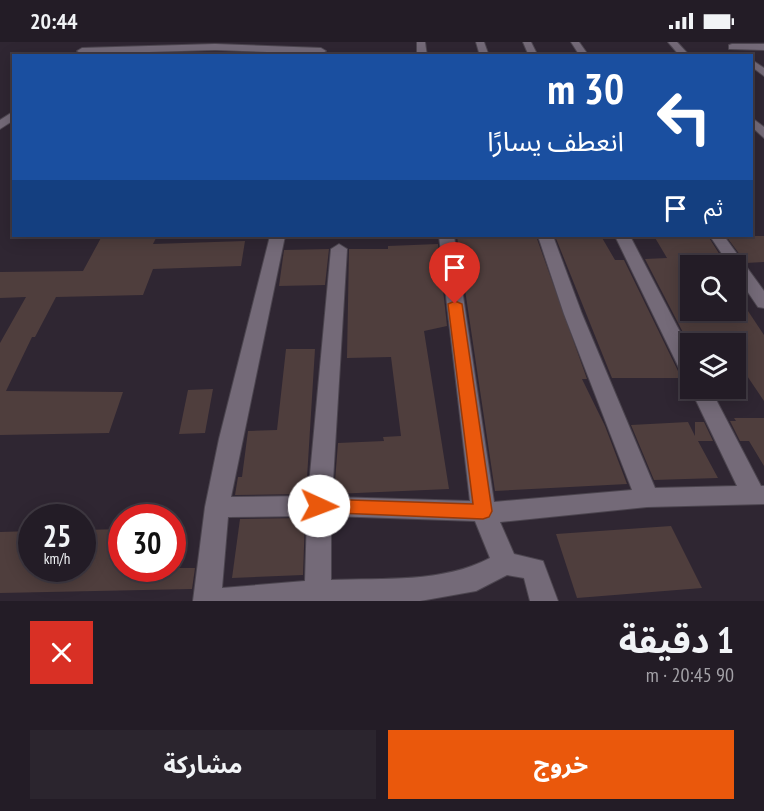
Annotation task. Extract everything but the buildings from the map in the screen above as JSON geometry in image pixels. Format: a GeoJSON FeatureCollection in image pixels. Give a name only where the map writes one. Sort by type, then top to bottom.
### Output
{"type":"FeatureCollection","features":[{"type":"Feature","properties":{"kind":"street"},"geometry":{"type":"LineString","coordinates":[[79,53],[92,42]]}},
{"type":"Feature","properties":{"kind":"street"},"geometry":{"type":"LineString","coordinates":[[672,42],[684,54]]}},
{"type":"Feature","properties":{"kind":"street"},"geometry":{"type":"LineString","coordinates":[[729,45],[764,46]]}},
{"type":"Feature","properties":{"kind":"street"},"geometry":{"type":"LineString","coordinates":[[79,53],[215,47],[322,49]]}},
{"type":"Feature","properties":{"kind":"street"},"geometry":{"type":"LineString","coordinates":[[753,64],[764,75]]}},
{"type":"Feature","properties":{"kind":"street"},"geometry":{"type":"LineString","coordinates":[[0,126],[12,116]]}},
{"type":"Feature","properties":{"kind":"street"},"geometry":{"type":"LineString","coordinates":[[753,122],[764,134]]}},
{"type":"Feature","properties":{"kind":"street"},"geometry":{"type":"LineString","coordinates":[[277,237],[230,439],[217,507],[208,601],[318,592],[420,595],[476,579],[505,562],[534,569],[543,601]]}},
{"type":"Feature","properties":{"kind":"street"},"geometry":{"type":"LineString","coordinates":[[446,237],[483,511],[505,562]]}},
{"type":"Feature","properties":{"kind":"street"},"geometry":{"type":"LineString","coordinates":[[546,237],[573,314],[647,498]]}},
{"type":"Feature","properties":{"kind":"street"},"geometry":{"type":"LineString","coordinates":[[623,237],[680,350]]}},
{"type":"Feature","properties":{"kind":"street"},"geometry":{"type":"LineString","coordinates":[[718,237],[764,303]]}},
{"type":"Feature","properties":{"kind":"street"},"geometry":{"type":"LineString","coordinates":[[318,592],[319,506],[339,249]]}},
{"type":"Feature","properties":{"kind":"street"},"geometry":{"type":"LineString","coordinates":[[217,507],[319,506],[535,511],[647,498],[759,496],[706,399]]}},
{"type":"Feature","properties":{"kind":"route"},"geometry":{"type":"LineString","coordinates":[[319,506],[483,511],[455,304]]}}]}
